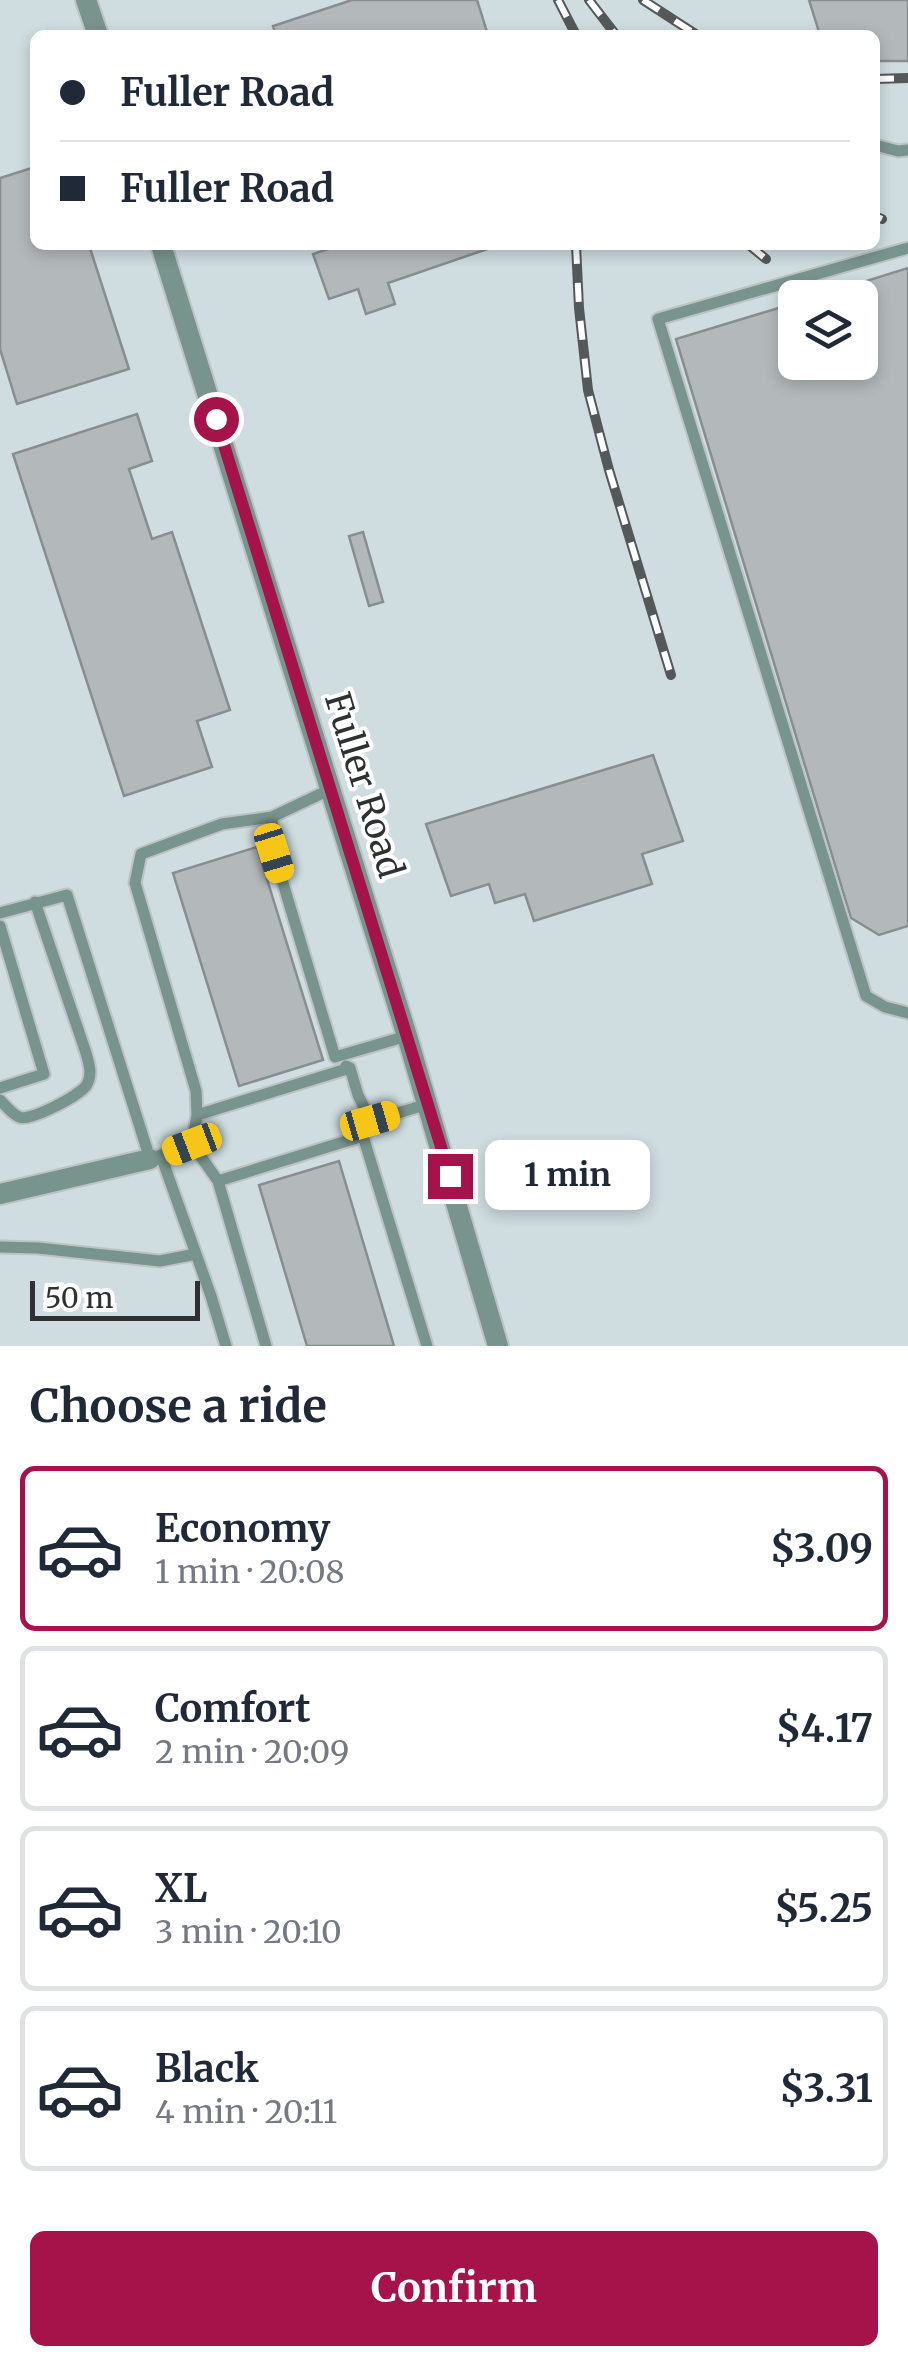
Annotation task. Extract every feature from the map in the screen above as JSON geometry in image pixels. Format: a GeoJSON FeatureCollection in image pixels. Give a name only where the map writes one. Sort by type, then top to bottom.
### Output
{"type":"FeatureCollection","features":[{"type":"Feature","properties":{"kind":"street"},"geometry":{"type":"LineString","coordinates":[[86,0],[96,30]]}},
{"type":"Feature","properties":{"kind":"street","name":"Fuller Road"},"geometry":{"type":"LineString","coordinates":[[164,250],[428,1104],[498,1346]]}},
{"type":"Feature","properties":{"kind":"street"},"geometry":{"type":"LineString","coordinates":[[0,1194],[156,1158]]}},
{"type":"Feature","properties":{"kind":"lane"},"geometry":{"type":"LineString","coordinates":[[880,146],[908,150]]}},
{"type":"Feature","properties":{"kind":"lane"},"geometry":{"type":"LineString","coordinates":[[908,248],[658,319],[866,996],[886,1008],[908,1013]]}},
{"type":"Feature","properties":{"kind":"lane"},"geometry":{"type":"LineString","coordinates":[[266,1346],[218,1181],[192,1144],[196,1091],[134,883],[141,854],[222,824],[272,817],[331,789]]}},
{"type":"Feature","properties":{"kind":"lane"},"geometry":{"type":"LineString","coordinates":[[272,817],[274,853],[335,1057],[350,1068],[370,1121],[364,1136],[427,1346]]}},
{"type":"Feature","properties":{"kind":"lane"},"geometry":{"type":"LineString","coordinates":[[0,913],[67,895],[156,1158],[212,1296],[226,1346]]}},
{"type":"Feature","properties":{"kind":"lane"},"geometry":{"type":"LineString","coordinates":[[0,1100],[17,1116],[33,1117],[85,1087],[89,1077],[86,1053],[35,902]]}},
{"type":"Feature","properties":{"kind":"lane"},"geometry":{"type":"LineString","coordinates":[[0,926],[44,1074],[0,1088]]}},
{"type":"Feature","properties":{"kind":"lane"},"geometry":{"type":"LineString","coordinates":[[335,1057],[407,1036]]}},
{"type":"Feature","properties":{"kind":"lane"},"geometry":{"type":"LineString","coordinates":[[196,1115],[350,1068]]}},
{"type":"Feature","properties":{"kind":"lane"},"geometry":{"type":"LineString","coordinates":[[370,1121],[428,1104]]}},
{"type":"Feature","properties":{"kind":"lane"},"geometry":{"type":"LineString","coordinates":[[218,1181],[364,1136]]}},
{"type":"Feature","properties":{"kind":"lane"},"geometry":{"type":"LineString","coordinates":[[156,1158],[192,1144]]}},
{"type":"Feature","properties":{"kind":"lane"},"geometry":{"type":"LineString","coordinates":[[0,1247],[160,1261],[196,1254]]}},
{"type":"Feature","properties":{"kind":"shaded area"},"geometry":{"type":"Polygon","coordinates":[[[0,0],[908,0],[908,1346],[0,1346],[0,0]]]}},
{"type":"Feature","properties":{"kind":"building"},"geometry":{"type":"Polygon","coordinates":[[[352,0],[477,0],[486,30],[274,30],[273,26],[352,0]]]}},
{"type":"Feature","properties":{"kind":"building"},"geometry":{"type":"Polygon","coordinates":[[[809,0],[908,0],[908,61],[880,61],[880,30],[818,30],[809,0]]]}},
{"type":"Feature","properties":{"kind":"building"},"geometry":{"type":"Polygon","coordinates":[[[30,169],[30,250],[91,250],[129,369],[17,404],[0,349],[0,178],[30,169]]]}},
{"type":"Feature","properties":{"kind":"building"},"geometry":{"type":"Polygon","coordinates":[[[325,250],[484,250],[388,283],[395,304],[366,314],[358,289],[329,299],[313,254],[325,250]]]}},
{"type":"Feature","properties":{"kind":"building"},"geometry":{"type":"Polygon","coordinates":[[[908,268],[908,926],[879,935],[851,918],[676,339],[778,308],[778,380],[878,380],[878,280],[870,280],[908,268]]]}},
{"type":"Feature","properties":{"kind":"building"},"geometry":{"type":"Polygon","coordinates":[[[137,414],[152,461],[129,469],[152,539],[172,532],[230,710],[197,721],[212,767],[124,796],[13,454],[137,414]]]}},
{"type":"Feature","properties":{"kind":"building"},"geometry":{"type":"Polygon","coordinates":[[[363,532],[383,602],[369,606],[349,536],[363,532]]]}},
{"type":"Feature","properties":{"kind":"building"},"geometry":{"type":"Polygon","coordinates":[[[653,755],[683,841],[642,854],[652,884],[534,921],[525,894],[495,903],[489,884],[451,896],[426,824],[653,755]]]}},
{"type":"Feature","properties":{"kind":"building"},"geometry":{"type":"Polygon","coordinates":[[[257,847],[323,1060],[239,1086],[173,873],[257,847]]]}},
{"type":"Feature","properties":{"kind":"building"},"geometry":{"type":"Polygon","coordinates":[[[339,1161],[394,1346],[307,1346],[259,1185],[339,1161]]]}},
{"type":"Feature","properties":{"kind":"railway"},"geometry":{"type":"LineString","coordinates":[[558,0],[573,30]]}},
{"type":"Feature","properties":{"kind":"railway"},"geometry":{"type":"LineString","coordinates":[[589,0],[612,30]]}},
{"type":"Feature","properties":{"kind":"railway"},"geometry":{"type":"LineString","coordinates":[[643,0],[689,30]]}},
{"type":"Feature","properties":{"kind":"railway"},"geometry":{"type":"LineString","coordinates":[[880,79],[908,78]]}},
{"type":"Feature","properties":{"kind":"railway"},"geometry":{"type":"LineString","coordinates":[[576,250],[588,390],[671,675]]}},
{"type":"Feature","properties":{"kind":"railway"},"geometry":{"type":"LineString","coordinates":[[755,250],[766,259]]}},
{"type":"Feature","properties":{"kind":"route"},"geometry":{"type":"LineString","coordinates":[[216,419],[450,1176]]}}]}
